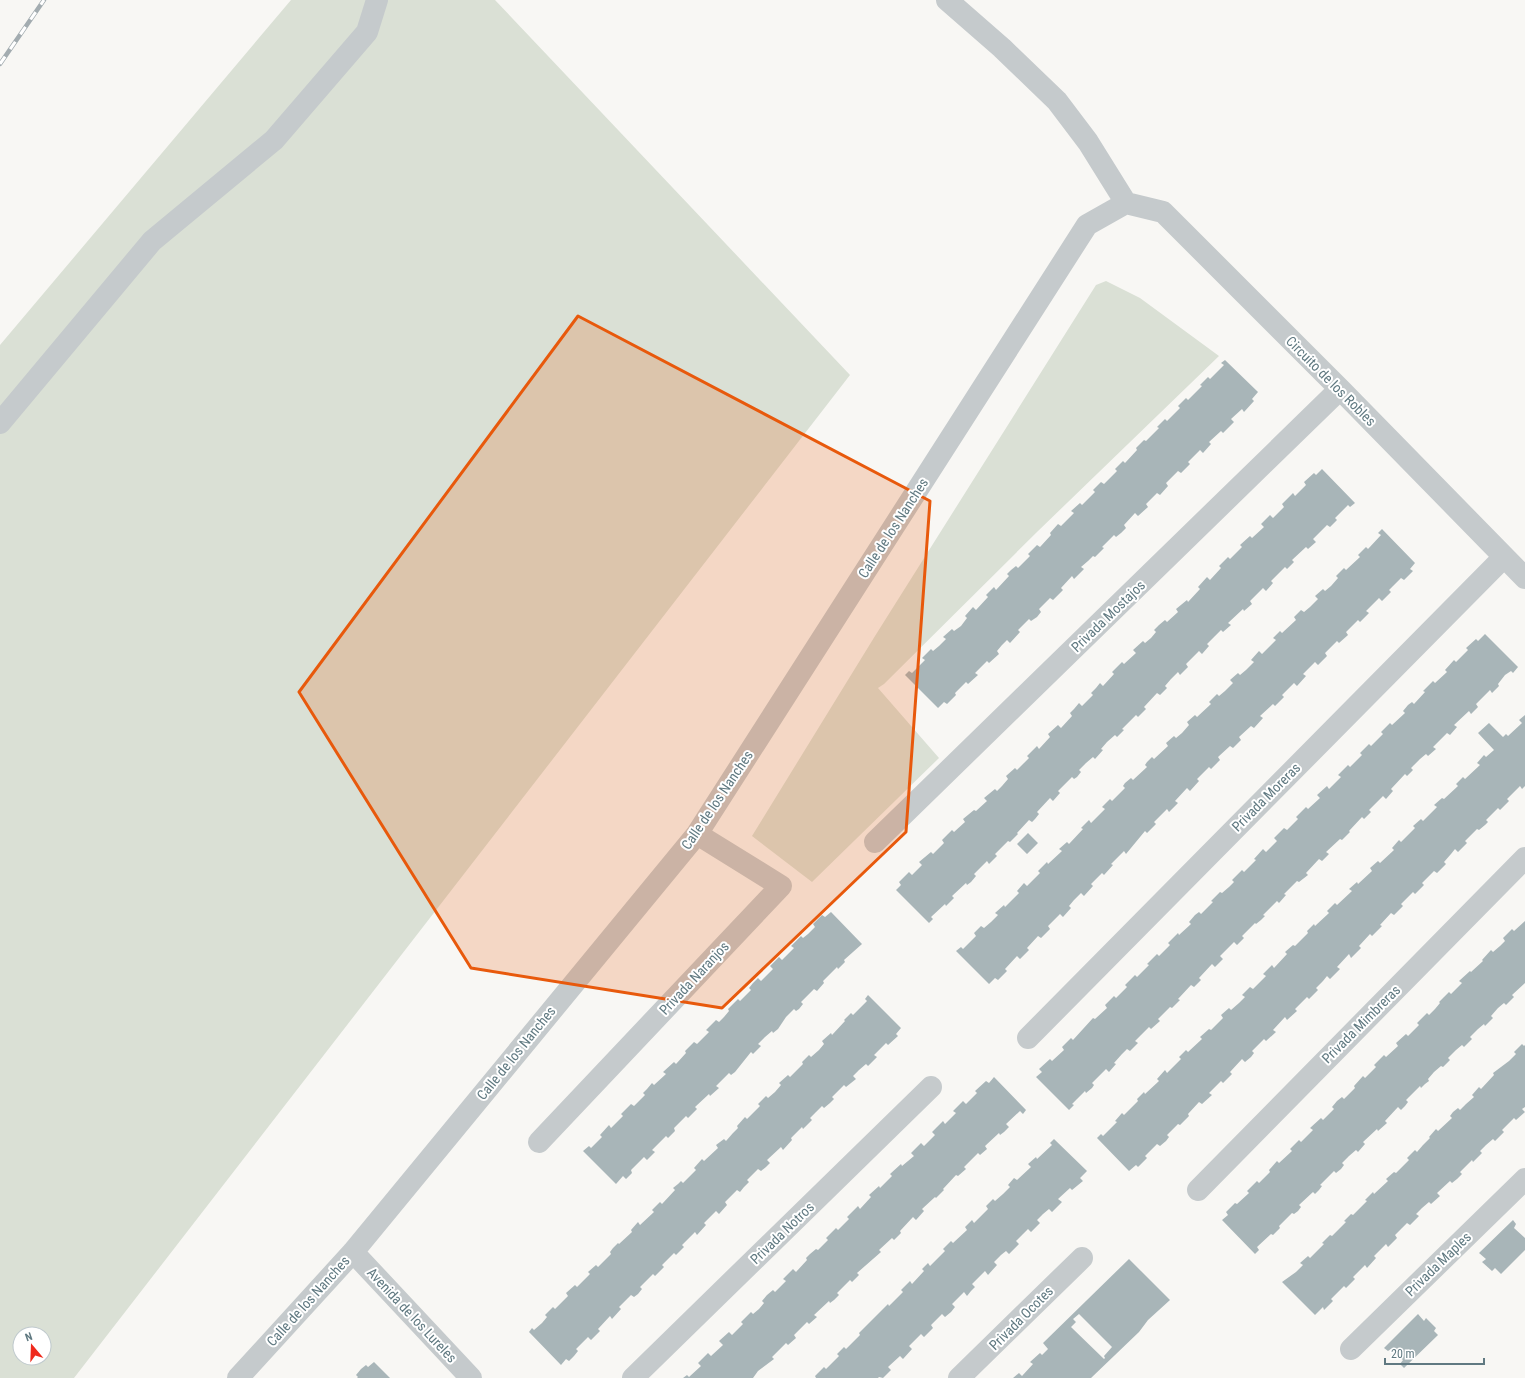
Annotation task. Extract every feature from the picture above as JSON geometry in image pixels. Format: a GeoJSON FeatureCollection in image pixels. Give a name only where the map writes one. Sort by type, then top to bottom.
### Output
{"type":"FeatureCollection","features":[{"type":"Feature","properties":{"kind":"street"},"geometry":{"type":"LineString","coordinates":[[0,423],[152,241],[274,140],[367,32],[376,0]]}},
{"type":"Feature","properties":{"kind":"street"},"geometry":{"type":"LineString","coordinates":[[947,0],[1002,48],[1057,101],[1088,142],[1126,204]]}},
{"type":"Feature","properties":{"kind":"street","name":"Circuito de los Robles"},"geometry":{"type":"LineString","coordinates":[[1126,204],[1163,212],[1340,389],[1525,578]]}},
{"type":"Feature","properties":{"kind":"street","name":"Calle de los Nanches"},"geometry":{"type":"LineString","coordinates":[[238,1378],[353,1252],[697,834],[1087,226],[1126,204]]}},
{"type":"Feature","properties":{"kind":"street","name":"Privada Mostajos"},"geometry":{"type":"LineString","coordinates":[[875,842],[1340,389]]}},
{"type":"Feature","properties":{"kind":"street","name":"Privada Moreras"},"geometry":{"type":"LineString","coordinates":[[1028,1038],[1504,557]]}},
{"type":"Feature","properties":{"kind":"street","name":"Privada Naranjos"},"geometry":{"type":"LineString","coordinates":[[539,1142],[780,886],[697,834]]}},
{"type":"Feature","properties":{"kind":"street","name":"Privada Mimbreras"},"geometry":{"type":"LineString","coordinates":[[1198,1190],[1525,858]]}},
{"type":"Feature","properties":{"kind":"street","name":"Privada Notros"},"geometry":{"type":"LineString","coordinates":[[633,1378],[931,1087]]}},
{"type":"Feature","properties":{"kind":"street","name":"Privada Maples"},"geometry":{"type":"LineString","coordinates":[[1351,1349],[1525,1179]]}},
{"type":"Feature","properties":{"kind":"street","name":"Avenida de los Lureles"},"geometry":{"type":"LineString","coordinates":[[353,1252],[470,1378]]}},
{"type":"Feature","properties":{"kind":"street","name":"Privada Ocotes"},"geometry":{"type":"LineString","coordinates":[[960,1378],[1082,1258]]}},
{"type":"Feature","properties":{"kind":"highlighted area"},"geometry":{"type":"Polygon","coordinates":[[[578,316],[930,501],[906,832],[722,1008],[471,968],[299,692],[578,316]]]}},
{"type":"Feature","properties":{"kind":"shaded area"},"geometry":{"type":"Polygon","coordinates":[[[291,0],[495,0],[850,375],[74,1378],[0,1378],[0,345],[291,0]]]}},
{"type":"Feature","properties":{"kind":"shaded area"},"geometry":{"type":"Polygon","coordinates":[[[1106,281],[1140,298],[1219,356],[1037,532],[884,684],[878,688],[939,758],[812,882],[752,836],[875,636],[1096,285],[1106,281]]]}},
{"type":"Feature","properties":{"kind":"building"},"geometry":{"type":"Polygon","coordinates":[[[1225,360],[1258,392],[1252,399],[1254,401],[1244,412],[1242,409],[1231,419],[1234,422],[1223,433],[1221,431],[1209,442],[1211,444],[1203,453],[1200,450],[1188,462],[1190,464],[1181,473],[1178,471],[1166,483],[1168,486],[1160,495],[1157,493],[1146,504],[1148,507],[1138,516],[1135,513],[1124,525],[1126,528],[1121,533],[1116,537],[1114,535],[1102,547],[1104,548],[1095,557],[1093,556],[1081,567],[1084,569],[1074,579],[1072,576],[1061,588],[1063,590],[1053,600],[1050,598],[1039,609],[1041,612],[1037,617],[1031,621],[1029,619],[1018,630],[1020,632],[1010,643],[1007,640],[997,651],[999,654],[989,663],[987,661],[975,673],[978,675],[968,684],[966,682],[947,704],[944,702],[938,708],[905,675],[909,671],[912,673],[925,660],[922,658],[931,649],[933,651],[939,646],[946,639],[943,637],[952,629],[954,631],[961,626],[967,618],[965,616],[973,607],[976,610],[988,597],[986,595],[994,587],[996,590],[1009,576],[1007,574],[1016,566],[1018,568],[1030,556],[1028,554],[1037,545],[1040,547],[1051,535],[1050,533],[1058,524],[1061,526],[1074,513],[1071,511],[1080,503],[1082,505],[1095,492],[1093,490],[1101,482],[1104,484],[1117,471],[1115,469],[1123,461],[1125,463],[1137,450],[1136,448],[1144,440],[1146,441],[1159,428],[1157,427],[1165,419],[1167,421],[1180,408],[1178,406],[1186,398],[1188,400],[1202,386],[1200,385],[1208,377],[1210,379],[1224,365],[1221,363],[1225,360]]]}},
{"type":"Feature","properties":{"kind":"building"},"geometry":{"type":"Polygon","coordinates":[[[1322,469],[1355,503],[1350,507],[1348,505],[1335,518],[1337,520],[1330,527],[1327,525],[1313,539],[1316,542],[1308,549],[1306,547],[1292,560],[1294,562],[1287,569],[1285,567],[1271,581],[1273,583],[1266,591],[1263,588],[1250,601],[1252,604],[1244,611],[1243,609],[1228,623],[1231,625],[1223,632],[1221,630],[1207,644],[1209,646],[1202,654],[1199,651],[1186,664],[1188,667],[1180,675],[1178,672],[1165,686],[1167,688],[1160,695],[1157,693],[1144,707],[1146,709],[1138,717],[1136,715],[1122,729],[1124,730],[1117,737],[1115,735],[1107,742],[1101,749],[1103,750],[1095,759],[1093,757],[1079,770],[1081,772],[1077,777],[1074,779],[1072,777],[1058,791],[1060,793],[1053,801],[1050,798],[1037,812],[1039,814],[1035,819],[1032,822],[1029,820],[1010,842],[1008,841],[995,854],[997,856],[989,864],[987,861],[974,874],[976,876],[971,882],[967,885],[966,883],[952,896],[954,898],[931,917],[933,919],[929,923],[896,890],[901,885],[899,882],[909,872],[912,875],[922,865],[919,862],[931,852],[933,854],[944,843],[942,840],[952,830],[954,832],[965,822],[963,819],[974,810],[976,811],[987,801],[984,798],[995,789],[997,791],[1008,779],[1006,776],[1015,768],[1017,770],[1029,758],[1027,756],[1037,746],[1039,749],[1050,737],[1048,734],[1058,725],[1061,728],[1072,716],[1070,713],[1079,703],[1082,706],[1093,695],[1091,693],[1100,683],[1103,686],[1114,674],[1112,672],[1122,662],[1124,664],[1136,653],[1133,650],[1143,641],[1145,643],[1151,638],[1156,632],[1154,630],[1165,620],[1167,622],[1178,612],[1176,609],[1187,600],[1188,602],[1200,589],[1198,587],[1207,577],[1210,580],[1221,568],[1219,566],[1228,557],[1230,559],[1242,547],[1240,545],[1250,536],[1252,538],[1264,527],[1261,524],[1270,515],[1273,518],[1284,507],[1282,504],[1293,493],[1295,496],[1306,485],[1304,482],[1314,473],[1316,475],[1322,469]]]}},
{"type":"Feature","properties":{"kind":"building"},"geometry":{"type":"Polygon","coordinates":[[[1382,529],[1415,563],[1410,569],[1413,571],[1404,580],[1401,578],[1389,590],[1391,592],[1382,601],[1379,598],[1366,611],[1369,613],[1360,622],[1358,620],[1346,632],[1348,635],[1339,643],[1337,641],[1325,653],[1327,656],[1318,665],[1315,662],[1303,674],[1306,676],[1297,686],[1294,683],[1282,695],[1284,697],[1275,706],[1273,704],[1260,716],[1263,718],[1254,728],[1251,726],[1239,737],[1241,740],[1233,748],[1230,746],[1218,757],[1220,760],[1211,769],[1209,767],[1197,779],[1199,781],[1190,791],[1187,788],[1175,801],[1178,803],[1169,812],[1167,809],[1154,822],[1156,824],[1147,833],[1145,831],[1126,854],[1124,851],[1111,864],[1113,865],[1104,875],[1102,873],[1091,884],[1093,886],[1084,896],[1081,893],[1074,900],[1069,906],[1071,908],[1063,917],[1060,914],[1048,926],[1050,929],[1041,938],[1038,936],[1027,948],[1029,950],[1020,959],[1017,956],[1005,969],[1007,971],[998,980],[995,978],[989,984],[956,951],[961,947],[963,949],[976,936],[974,933],[981,926],[984,928],[991,922],[998,915],[995,913],[1004,905],[1005,907],[1019,893],[1017,891],[1024,883],[1027,886],[1040,873],[1038,871],[1062,851],[1059,849],[1067,842],[1069,844],[1089,820],[1091,823],[1105,809],[1102,807],[1110,799],[1112,801],[1125,788],[1123,786],[1125,783],[1131,778],[1133,780],[1147,767],[1145,765],[1152,757],[1154,759],[1168,746],[1166,743],[1174,736],[1176,738],[1182,733],[1189,725],[1187,722],[1195,715],[1197,717],[1211,704],[1209,702],[1217,694],[1219,696],[1225,691],[1233,683],[1230,680],[1238,673],[1240,675],[1246,670],[1254,662],[1251,660],[1259,651],[1262,654],[1276,640],[1273,638],[1280,631],[1282,633],[1296,620],[1294,617],[1301,610],[1304,612],[1310,607],[1318,599],[1315,596],[1323,589],[1325,591],[1331,586],[1338,578],[1336,576],[1344,568],[1346,570],[1360,557],[1358,555],[1366,547],[1368,549],[1381,535],[1378,533],[1382,529]]]}},
{"type":"Feature","properties":{"kind":"building"},"geometry":{"type":"Polygon","coordinates":[[[1485,634],[1518,667],[1513,673],[1511,671],[1505,675],[1498,684],[1499,686],[1492,693],[1490,690],[1476,704],[1478,707],[1471,714],[1469,711],[1454,725],[1457,727],[1450,735],[1447,733],[1433,747],[1436,749],[1428,756],[1426,754],[1420,759],[1411,768],[1413,770],[1407,776],[1405,774],[1391,789],[1393,791],[1386,799],[1383,796],[1369,810],[1371,812],[1364,819],[1362,817],[1342,840],[1340,839],[1326,852],[1329,854],[1322,861],[1319,859],[1306,873],[1308,875],[1299,882],[1297,881],[1284,894],[1286,895],[1279,903],[1277,901],[1263,915],[1265,916],[1261,920],[1256,924],[1255,923],[1242,936],[1244,938],[1237,945],[1234,942],[1220,956],[1223,959],[1215,967],[1212,964],[1199,978],[1201,980],[1194,987],[1191,985],[1178,999],[1180,1000],[1172,1008],[1170,1007],[1158,1019],[1160,1021],[1151,1029],[1149,1027],[1135,1041],[1138,1043],[1130,1051],[1127,1049],[1122,1054],[1114,1063],[1116,1064],[1109,1072],[1106,1069],[1092,1083],[1094,1085],[1092,1088],[1086,1093],[1085,1091],[1072,1104],[1074,1105],[1069,1110],[1036,1077],[1042,1072],[1039,1069],[1050,1059],[1052,1061],[1064,1050],[1062,1047],[1071,1038],[1073,1040],[1093,1018],[1095,1019],[1107,1008],[1105,1005],[1114,996],[1116,998],[1127,987],[1125,985],[1135,975],[1137,977],[1157,954],[1159,956],[1170,945],[1168,943],[1178,933],[1179,935],[1191,924],[1189,922],[1195,915],[1199,912],[1201,914],[1213,902],[1211,901],[1220,892],[1222,893],[1229,887],[1234,882],[1232,880],[1242,870],[1244,872],[1256,860],[1254,859],[1263,849],[1266,852],[1277,841],[1274,838],[1284,828],[1287,830],[1298,819],[1296,817],[1306,807],[1308,809],[1320,798],[1317,795],[1327,786],[1329,789],[1341,777],[1338,775],[1348,765],[1350,767],[1362,755],[1360,753],[1369,744],[1371,746],[1383,734],[1381,732],[1390,723],[1392,725],[1405,713],[1403,711],[1408,705],[1412,702],[1414,704],[1425,692],[1423,691],[1433,681],[1435,683],[1447,672],[1445,670],[1454,660],[1456,662],[1468,650],[1466,648],[1476,639],[1478,641],[1485,634]]]}},
{"type":"Feature","properties":{"kind":"building"},"geometry":{"type":"Polygon","coordinates":[[[1525,715],[1525,786],[1522,789],[1520,786],[1507,799],[1509,801],[1500,810],[1498,808],[1486,820],[1488,822],[1485,825],[1479,830],[1477,829],[1465,841],[1467,843],[1458,852],[1455,849],[1444,862],[1446,864],[1437,873],[1434,871],[1422,883],[1424,885],[1415,894],[1413,892],[1401,904],[1403,906],[1394,915],[1391,913],[1380,925],[1382,926],[1372,936],[1370,934],[1359,946],[1361,948],[1351,958],[1349,954],[1337,967],[1340,969],[1330,979],[1327,976],[1316,988],[1318,990],[1309,999],[1307,997],[1295,1009],[1297,1011],[1287,1020],[1285,1017],[1273,1030],[1276,1032],[1266,1041],[1264,1039],[1252,1051],[1254,1053],[1251,1057],[1245,1062],[1242,1059],[1230,1072],[1232,1074],[1223,1083],[1221,1081],[1209,1093],[1212,1095],[1202,1104],[1199,1102],[1188,1114],[1189,1116],[1167,1135],[1169,1137],[1166,1141],[1160,1146],[1157,1144],[1145,1156],[1147,1158],[1138,1167],[1136,1165],[1129,1171],[1097,1138],[1101,1134],[1103,1136],[1117,1122],[1115,1121],[1122,1113],[1124,1115],[1138,1101],[1137,1099],[1144,1092],[1145,1094],[1159,1081],[1157,1079],[1165,1070],[1167,1073],[1181,1059],[1179,1057],[1186,1050],[1188,1052],[1202,1039],[1200,1037],[1209,1029],[1211,1030],[1223,1018],[1221,1015],[1229,1008],[1231,1010],[1239,1003],[1245,997],[1242,995],[1250,987],[1253,989],[1266,976],[1263,974],[1272,965],[1274,968],[1287,954],[1285,952],[1293,945],[1295,946],[1308,933],[1307,931],[1314,924],[1315,926],[1329,913],[1327,911],[1335,903],[1337,905],[1352,891],[1349,889],[1357,882],[1358,884],[1372,871],[1370,868],[1378,861],[1380,863],[1394,850],[1392,848],[1399,840],[1401,842],[1415,828],[1413,826],[1421,819],[1423,821],[1437,807],[1434,805],[1442,798],[1444,799],[1458,786],[1456,784],[1463,777],[1465,779],[1480,765],[1477,763],[1484,755],[1486,757],[1494,750],[1478,733],[1489,723],[1503,737],[1506,734],[1508,736],[1522,723],[1519,720],[1525,715]]]}},
{"type":"Feature","properties":{"kind":"building"},"geometry":{"type":"Polygon","coordinates":[[[1028,833],[1038,843],[1027,854],[1017,844],[1028,833]]]}},
{"type":"Feature","properties":{"kind":"building"},"geometry":{"type":"Polygon","coordinates":[[[831,912],[862,944],[844,960],[845,962],[838,969],[837,967],[823,981],[824,983],[817,991],[814,989],[801,1002],[803,1004],[799,1009],[796,1011],[794,1009],[786,1017],[778,1029],[773,1033],[772,1031],[758,1044],[761,1046],[753,1054],[751,1052],[735,1072],[731,1075],[729,1073],[716,1086],[719,1088],[710,1096],[709,1094],[695,1107],[697,1109],[688,1118],[686,1116],[674,1128],[675,1131],[668,1138],[666,1136],[652,1150],[655,1152],[647,1160],[644,1157],[631,1170],[632,1173],[626,1179],[623,1176],[616,1184],[583,1151],[589,1146],[591,1148],[602,1137],[600,1135],[609,1125],[611,1128],[623,1116],[621,1114],[631,1104],[634,1106],[645,1095],[643,1093],[652,1083],[654,1085],[666,1074],[663,1072],[674,1062],[676,1064],[686,1053],[685,1051],[694,1042],[697,1044],[709,1032],[706,1030],[716,1020],[719,1022],[729,1011],[728,1009],[738,999],[740,1001],[751,990],[749,988],[758,978],[761,981],[773,969],[770,966],[779,957],[782,960],[794,948],[791,946],[801,936],[803,938],[815,927],[813,924],[822,915],[825,917],[831,912]]]}},
{"type":"Feature","properties":{"kind":"building"},"geometry":{"type":"Polygon","coordinates":[[[1525,921],[1525,983],[1512,995],[1514,997],[1506,1005],[1504,1003],[1498,1008],[1491,1016],[1493,1018],[1470,1037],[1472,1039],[1464,1047],[1462,1045],[1456,1050],[1448,1058],[1450,1060],[1443,1067],[1441,1066],[1434,1072],[1428,1079],[1429,1081],[1421,1088],[1420,1086],[1406,1100],[1408,1102],[1401,1110],[1398,1107],[1385,1121],[1387,1123],[1378,1131],[1377,1129],[1363,1142],[1365,1144],[1358,1152],[1356,1150],[1342,1163],[1344,1165],[1341,1169],[1336,1173],[1334,1171],[1320,1185],[1322,1186],[1315,1194],[1313,1192],[1299,1205],[1301,1207],[1298,1211],[1294,1214],[1292,1213],[1279,1226],[1280,1228],[1273,1235],[1271,1234],[1257,1247],[1259,1250],[1255,1254],[1222,1220],[1228,1215],[1226,1212],[1235,1203],[1237,1204],[1249,1193],[1247,1191],[1257,1181],[1259,1183],[1270,1172],[1269,1170],[1277,1161],[1279,1163],[1292,1151],[1290,1149],[1299,1140],[1301,1142],[1313,1130],[1310,1128],[1321,1118],[1323,1120],[1334,1109],[1332,1107],[1337,1101],[1342,1097],[1344,1099],[1355,1088],[1354,1086],[1363,1076],[1365,1078],[1376,1067],[1374,1065],[1384,1055],[1386,1057],[1398,1046],[1396,1043],[1406,1034],[1408,1036],[1419,1025],[1417,1023],[1427,1013],[1429,1015],[1449,992],[1451,994],[1462,983],[1459,981],[1483,961],[1482,960],[1491,950],[1493,952],[1500,946],[1505,941],[1503,938],[1512,929],[1514,931],[1525,921]]]}},
{"type":"Feature","properties":{"kind":"building"},"geometry":{"type":"Polygon","coordinates":[[[868,995],[901,1028],[896,1034],[898,1036],[888,1045],[886,1043],[874,1055],[877,1057],[868,1066],[866,1064],[853,1076],[856,1079],[846,1087],[844,1085],[832,1097],[834,1099],[824,1108],[822,1106],[810,1118],[812,1120],[791,1138],[792,1140],[783,1150],[781,1147],[767,1160],[770,1163],[766,1167],[761,1171],[758,1169],[747,1180],[749,1182],[740,1192],[737,1190],[725,1202],[727,1205],[719,1214],[716,1211],[704,1223],[706,1225],[697,1235],[695,1232],[682,1245],[684,1247],[676,1255],[674,1253],[662,1265],[664,1267],[655,1276],[653,1274],[640,1287],[642,1289],[638,1294],[634,1297],[631,1295],[619,1307],[621,1309],[612,1319],[610,1316],[598,1329],[600,1331],[591,1340],[588,1337],[576,1349],[578,1351],[574,1356],[569,1361],[566,1359],[561,1365],[529,1332],[532,1328],[534,1330],[542,1323],[547,1317],[545,1315],[553,1307],[555,1309],[568,1296],[566,1293],[575,1285],[577,1287],[590,1274],[588,1272],[596,1265],[598,1267],[611,1254],[610,1252],[613,1248],[632,1232],[631,1230],[638,1222],[640,1225],[654,1212],[652,1210],[660,1202],[662,1204],[675,1190],[673,1188],[681,1181],[683,1183],[696,1170],[694,1168],[702,1159],[704,1161],[718,1148],[716,1145],[724,1139],[726,1141],[738,1128],[737,1126],[745,1117],[747,1119],[760,1106],[758,1104],[766,1096],[768,1098],[775,1092],[781,1085],[779,1083],[788,1075],[790,1077],[803,1064],[802,1062],[809,1055],[811,1057],[819,1050],[824,1044],[822,1041],[831,1033],[832,1035],[851,1013],[853,1015],[867,1001],[865,999],[868,995]]]}},
{"type":"Feature","properties":{"kind":"building"},"geometry":{"type":"Polygon","coordinates":[[[1522,1044],[1524,1046],[1525,1045],[1525,1107],[1522,1109],[1525,1112],[1516,1120],[1514,1118],[1502,1130],[1504,1132],[1495,1141],[1493,1139],[1486,1145],[1480,1151],[1482,1153],[1473,1162],[1472,1160],[1460,1172],[1462,1174],[1457,1179],[1452,1183],[1450,1181],[1437,1193],[1440,1196],[1431,1204],[1429,1202],[1422,1208],[1416,1214],[1419,1216],[1410,1225],[1407,1223],[1395,1235],[1397,1238],[1388,1247],[1386,1244],[1374,1256],[1376,1258],[1367,1268],[1365,1265],[1353,1277],[1355,1279],[1346,1288],[1344,1286],[1331,1299],[1333,1301],[1324,1310],[1323,1307],[1315,1315],[1282,1282],[1296,1272],[1303,1265],[1300,1263],[1308,1256],[1310,1258],[1324,1244],[1322,1243],[1330,1235],[1332,1236],[1346,1222],[1344,1221],[1351,1214],[1353,1215],[1367,1201],[1365,1200],[1373,1192],[1374,1194],[1388,1181],[1386,1179],[1394,1172],[1396,1173],[1409,1160],[1407,1158],[1415,1150],[1417,1152],[1436,1129],[1438,1131],[1452,1118],[1450,1116],[1453,1112],[1458,1108],[1460,1110],[1474,1097],[1472,1095],[1479,1087],[1481,1089],[1494,1075],[1493,1073],[1516,1054],[1514,1052],[1522,1044]]]}},
{"type":"Feature","properties":{"kind":"building"},"geometry":{"type":"Polygon","coordinates":[[[994,1077],[1026,1110],[1023,1114],[1020,1111],[1006,1124],[1009,1127],[1000,1135],[999,1133],[985,1146],[987,1149],[980,1155],[978,1153],[964,1167],[966,1169],[958,1176],[956,1175],[936,1198],[935,1197],[922,1209],[924,1211],[916,1220],[913,1217],[894,1240],[892,1238],[879,1250],[881,1252],[857,1273],[859,1275],[852,1282],[850,1280],[837,1293],[839,1295],[834,1300],[830,1303],[829,1301],[814,1315],[817,1317],[809,1324],[807,1322],[794,1335],[796,1338],[788,1345],[786,1343],[772,1357],[774,1359],[758,1371],[753,1378],[683,1378],[687,1375],[689,1377],[701,1366],[698,1363],[708,1353],[711,1356],[723,1345],[719,1341],[729,1332],[732,1335],[743,1324],[741,1322],[751,1312],[753,1314],[759,1309],[764,1303],[762,1301],[767,1295],[773,1290],[775,1292],[786,1281],[783,1279],[793,1269],[796,1272],[807,1260],[806,1258],[810,1254],[816,1249],[818,1250],[828,1240],[826,1238],[836,1228],[838,1230],[849,1219],[847,1217],[858,1206],[860,1209],[871,1197],[869,1195],[879,1186],[880,1188],[892,1176],[890,1174],[901,1164],[902,1166],[914,1156],[911,1153],[921,1143],[924,1146],[935,1135],[932,1132],[943,1121],[945,1124],[956,1113],[953,1111],[963,1101],[966,1104],[977,1093],[975,1091],[986,1081],[989,1083],[994,1077]]]}},
{"type":"Feature","properties":{"kind":"building"},"geometry":{"type":"Polygon","coordinates":[[[1054,1139],[1087,1171],[1080,1178],[1083,1181],[1072,1190],[1070,1188],[1058,1199],[1062,1202],[1052,1212],[1049,1209],[1043,1214],[1037,1220],[1040,1223],[1031,1232],[1028,1229],[1016,1241],[1019,1244],[1009,1254],[1006,1251],[1001,1255],[994,1262],[997,1265],[988,1275],[985,1271],[972,1284],[975,1287],[967,1296],[964,1292],[952,1304],[955,1307],[951,1312],[945,1317],[942,1314],[931,1325],[933,1328],[924,1337],[921,1334],[909,1346],[912,1349],[903,1359],[900,1356],[888,1367],[891,1370],[883,1378],[816,1378],[815,1376],[824,1367],[826,1369],[839,1356],[837,1354],[844,1347],[846,1349],[860,1335],[859,1333],[888,1304],[889,1306],[903,1292],[901,1290],[910,1281],[912,1284],[924,1271],[922,1269],[928,1263],[930,1266],[945,1251],[943,1249],[951,1241],[953,1243],[967,1230],[965,1227],[972,1220],[974,1223],[988,1209],[986,1206],[993,1199],[995,1201],[1010,1187],[1008,1185],[1014,1178],[1017,1180],[1031,1167],[1028,1164],[1036,1157],[1037,1159],[1052,1145],[1050,1143],[1054,1139]]]}},
{"type":"Feature","properties":{"kind":"building"},"geometry":{"type":"Polygon","coordinates":[[[1513,1220],[1516,1224],[1514,1228],[1525,1238],[1525,1250],[1501,1274],[1495,1268],[1492,1271],[1482,1262],[1486,1259],[1479,1253],[1513,1220]]]}},
{"type":"Feature","properties":{"kind":"building"},"geometry":{"type":"Polygon","coordinates":[[[1129,1259],[1170,1300],[1148,1320],[1139,1332],[1091,1378],[1013,1378],[1019,1373],[1022,1376],[1033,1364],[1030,1362],[1040,1353],[1042,1355],[1048,1349],[1043,1343],[1129,1259]],[[1079,1314],[1073,1319],[1076,1322],[1071,1327],[1104,1359],[1104,1356],[1112,1347],[1079,1314]]]}},
{"type":"Feature","properties":{"kind":"building"},"geometry":{"type":"Polygon","coordinates":[[[1418,1314],[1424,1321],[1426,1318],[1436,1328],[1434,1331],[1438,1335],[1404,1368],[1400,1364],[1403,1360],[1391,1349],[1388,1351],[1384,1348],[1418,1314]]]}},
{"type":"Feature","properties":{"kind":"building"},"geometry":{"type":"Polygon","coordinates":[[[374,1362],[390,1378],[357,1378],[358,1377],[356,1375],[361,1369],[366,1365],[368,1367],[374,1362]]]}},
{"type":"Feature","properties":{"kind":"railway"},"geometry":{"type":"LineString","coordinates":[[0,64],[44,0]]}}]}
